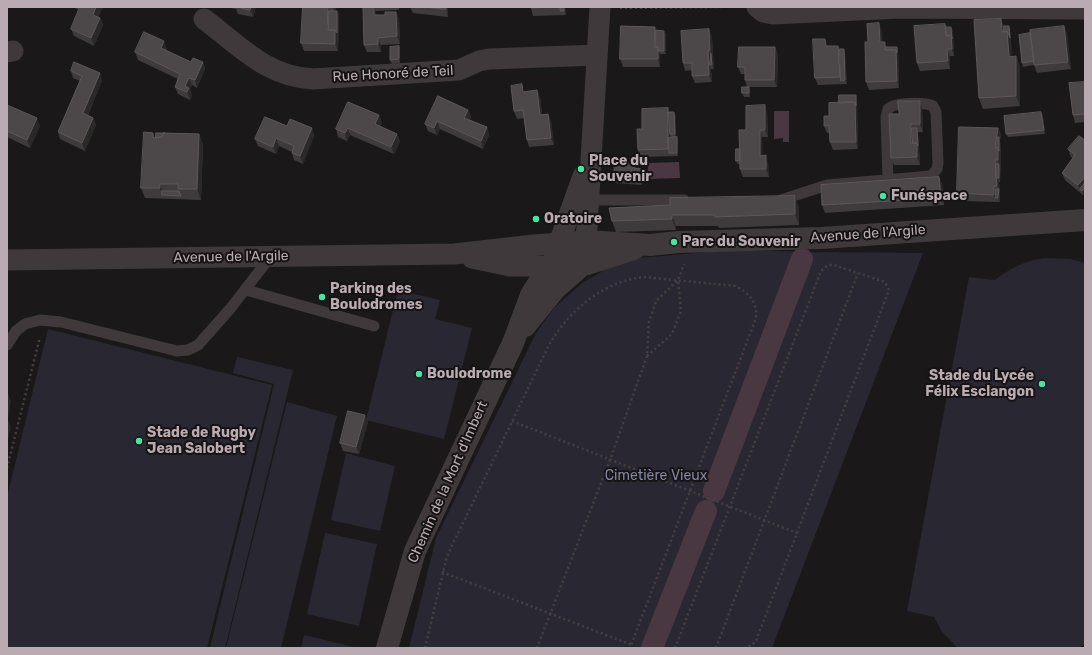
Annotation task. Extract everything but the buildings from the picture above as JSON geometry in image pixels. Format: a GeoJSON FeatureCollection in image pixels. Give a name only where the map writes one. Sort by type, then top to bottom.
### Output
{"type":"FeatureCollection","features":[{"type":"Feature","properties":{"kind":"street"},"geometry":{"type":"LineString","coordinates":[[757,7],[763,12],[772,14],[900,8],[1077,8]]}},
{"type":"Feature","properties":{"kind":"street"},"geometry":{"type":"LineString","coordinates":[[550,265],[574,251],[588,200],[600,8]]}},
{"type":"Feature","properties":{"kind":"street","name":"Rue Honoré de Teil"},"geometry":{"type":"LineString","coordinates":[[204,19],[257,62],[284,74],[298,78],[313,79],[459,70],[479,61],[489,59],[597,55]]}},
{"type":"Feature","properties":{"kind":"street"},"geometry":{"type":"LineString","coordinates":[[574,251],[592,149]]}},
{"type":"Feature","properties":{"kind":"street","name":"Avenue de l'Argile"},"geometry":{"type":"LineString","coordinates":[[7,260],[574,251],[692,241],[821,238],[1085,220]]}},
{"type":"Feature","properties":{"kind":"street","name":"Chemin de la Mort d'Imbert"},"geometry":{"type":"LineString","coordinates":[[513,343],[555,289],[574,251]]}},
{"type":"Feature","properties":{"kind":"street","name":"Avenue de l'Argile"},"geometry":{"type":"LineString","coordinates":[[454,254],[510,266],[550,265]]}},
{"type":"Feature","properties":{"kind":"street","name":"Chemin de la Mort d'Imbert"},"geometry":{"type":"LineString","coordinates":[[387,648],[415,551],[513,343],[530,295],[550,265]]}},
{"type":"Feature","properties":{"kind":"street"},"geometry":{"type":"LineString","coordinates":[[510,266],[530,295]]}},
{"type":"Feature","properties":{"kind":"lane"},"geometry":{"type":"LineString","coordinates":[[772,200],[794,197],[827,185],[927,177],[934,173],[938,163],[936,112],[933,106],[927,104],[894,105],[888,109],[886,116],[888,180]]}},
{"type":"Feature","properties":{"kind":"lane"},"geometry":{"type":"LineString","coordinates":[[588,200],[692,200]]}},
{"type":"Feature","properties":{"kind":"lane"},"geometry":{"type":"LineString","coordinates":[[7,345],[16,331],[25,324],[44,320],[182,351],[196,347],[246,290],[271,256]]}},
{"type":"Feature","properties":{"kind":"lane"},"geometry":{"type":"LineString","coordinates":[[246,290],[374,326]]}},
{"type":"Feature","properties":{"kind":"path"},"geometry":{"type":"LineString","coordinates":[[600,8],[721,7]]}},
{"type":"Feature","properties":{"kind":"path"},"geometry":{"type":"LineString","coordinates":[[647,356],[672,334],[681,311],[678,280],[692,241]]}},
{"type":"Feature","properties":{"kind":"path"},"geometry":{"type":"LineString","coordinates":[[675,648],[821,271],[825,266],[831,265],[885,282],[889,290],[756,641],[752,646],[744,648]]}},
{"type":"Feature","properties":{"kind":"path"},"geometry":{"type":"LineString","coordinates":[[716,648],[858,273]]}},
{"type":"Feature","properties":{"kind":"path"},"geometry":{"type":"LineString","coordinates":[[425,648],[442,572],[447,556],[556,333],[568,318],[583,304],[605,290],[634,278],[644,277],[735,286],[751,298],[757,309],[756,318],[631,646],[442,572]]}},
{"type":"Feature","properties":{"kind":"path"},"geometry":{"type":"LineString","coordinates":[[537,648],[610,460],[647,356],[649,322],[656,301],[678,280]]}},
{"type":"Feature","properties":{"kind":"path"},"geometry":{"type":"LineString","coordinates":[[7,468],[44,320]]}},
{"type":"Feature","properties":{"kind":"path"},"geometry":{"type":"LineString","coordinates":[[512,421],[797,533]]}},
{"type":"Feature","properties":{"kind":"green space","name":"Cimetière Vieux"},"geometry":{"type":"Polygon","coordinates":[[[731,250],[923,253],[772,648],[409,648],[436,538],[536,333],[554,308],[582,283],[610,267],[639,258],[731,250]]]}},
{"type":"Feature","properties":{"kind":"green space"},"geometry":{"type":"Polygon","coordinates":[[[1044,258],[1071,259],[1085,263],[1085,644],[1079,648],[958,648],[942,632],[934,617],[907,611],[969,277],[995,280],[1018,266],[1030,261],[1044,258]]]}},
{"type":"Feature","properties":{"kind":"green space","name":"Boulodrome"},"geometry":{"type":"Polygon","coordinates":[[[398,290],[440,300],[435,319],[472,328],[444,439],[366,420],[398,290]]]}},
{"type":"Feature","properties":{"kind":"green space","name":"Stade de Rugby Jean Salobert"},"geometry":{"type":"Polygon","coordinates":[[[48,329],[272,385],[207,648],[7,648],[7,497],[48,329]]]}},
{"type":"Feature","properties":{"kind":"green space"},"geometry":{"type":"Polygon","coordinates":[[[237,357],[293,370],[225,648],[210,648],[274,384],[233,373],[237,357]]]}},
{"type":"Feature","properties":{"kind":"green space"},"geometry":{"type":"Polygon","coordinates":[[[287,402],[337,416],[281,648],[226,648],[287,402]]]}},
{"type":"Feature","properties":{"kind":"green space"},"geometry":{"type":"Polygon","coordinates":[[[346,453],[395,466],[380,531],[331,520],[346,453]]]}},
{"type":"Feature","properties":{"kind":"green space"},"geometry":{"type":"Polygon","coordinates":[[[325,533],[377,544],[359,626],[307,614],[325,533]]]}},
{"type":"Feature","properties":{"kind":"green space"},"geometry":{"type":"Polygon","coordinates":[[[304,635],[354,647],[354,648],[301,648],[304,635]]]}},
{"type":"Feature","properties":{"kind":"shaded area"},"geometry":{"type":"Polygon","coordinates":[[[774,111],[789,111],[789,142],[783,142],[783,138],[774,139],[774,111]]]}},
{"type":"Feature","properties":{"kind":"shaded area"},"geometry":{"type":"Polygon","coordinates":[[[679,162],[680,178],[648,179],[648,163],[679,162]]]}},
{"type":"Feature","properties":{"kind":"waterway"},"geometry":{"type":"LineString","coordinates":[[714,491],[802,259]]}},
{"type":"Feature","properties":{"kind":"waterway"},"geometry":{"type":"LineString","coordinates":[[652,648],[706,511]]}},
{"type":"Feature","properties":{"kind":"place","name":"Place du Souvenir"},"geometry":{"type":"Point","coordinates":[581,169]}},
{"type":"Feature","properties":{"kind":"place","name":"Funéspace"},"geometry":{"type":"Point","coordinates":[883,196]}},
{"type":"Feature","properties":{"kind":"place","name":"Oratoire"},"geometry":{"type":"Point","coordinates":[536,219]}},
{"type":"Feature","properties":{"kind":"place","name":"Parc du Souvenir"},"geometry":{"type":"Point","coordinates":[674,242]}},
{"type":"Feature","properties":{"kind":"place","name":"Parking des Boulodromes"},"geometry":{"type":"Point","coordinates":[322,297]}},
{"type":"Feature","properties":{"kind":"place","name":"Boulodrome"},"geometry":{"type":"Point","coordinates":[419,374]}},
{"type":"Feature","properties":{"kind":"place","name":"Stade du Lycée Félix Esclangon"},"geometry":{"type":"Point","coordinates":[1042,384]}},
{"type":"Feature","properties":{"kind":"place","name":"Stade de Rugby Jean Salobert"},"geometry":{"type":"Point","coordinates":[139,441]}}]}
